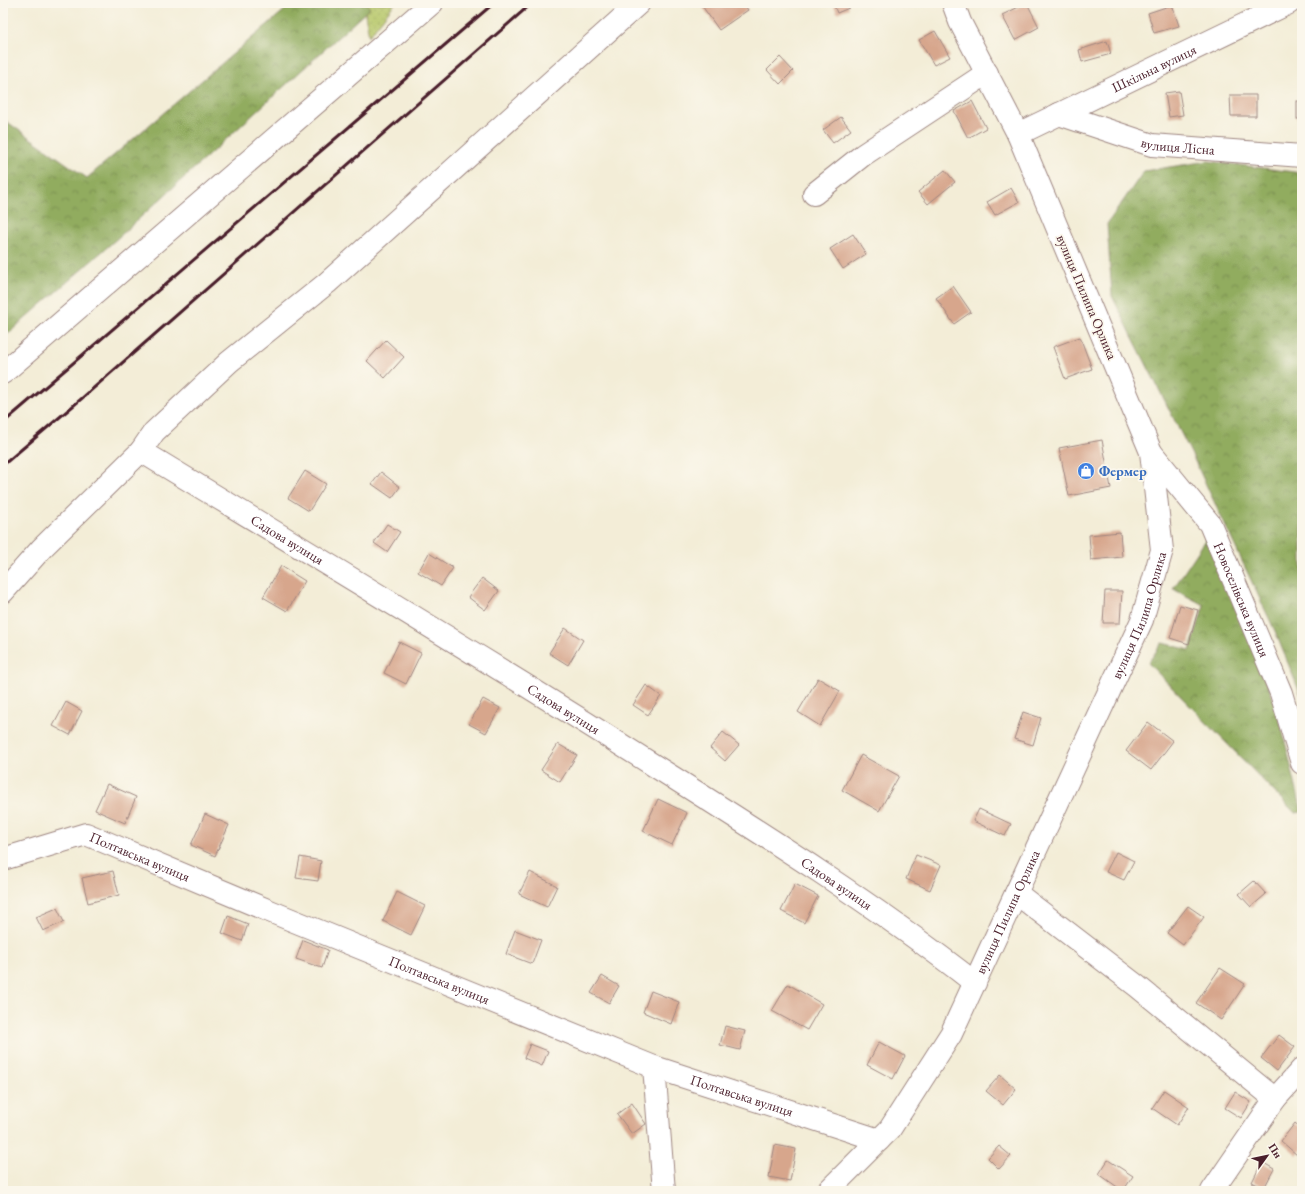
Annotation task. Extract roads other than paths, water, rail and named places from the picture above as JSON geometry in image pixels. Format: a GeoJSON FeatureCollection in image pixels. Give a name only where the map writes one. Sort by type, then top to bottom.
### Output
{"type":"FeatureCollection","features":[{"type":"Feature","properties":{"kind":"street"},"geometry":{"type":"LineString","coordinates":[[3,373],[432,3]]}},
{"type":"Feature","properties":{"kind":"street"},"geometry":{"type":"LineString","coordinates":[[3,592],[42,548],[141,451],[154,432],[229,362],[327,283],[639,3]]}},
{"type":"Feature","properties":{"kind":"street","name":"вулиця Пилипа Орлика"},"geometry":{"type":"LineString","coordinates":[[828,1191],[890,1129],[951,1034],[1142,620],[1162,550],[1151,452],[1018,134],[960,22],[953,3]]}},
{"type":"Feature","properties":{"kind":"street","name":"Шкільна вулиця"},"geometry":{"type":"LineString","coordinates":[[1018,134],[1289,3]]}},
{"type":"Feature","properties":{"kind":"street"},"geometry":{"type":"LineString","coordinates":[[814,194],[863,155],[987,73]]}},
{"type":"Feature","properties":{"kind":"street","name":"вулиця Лісна"},"geometry":{"type":"LineString","coordinates":[[1059,114],[1152,145],[1302,156]]}},
{"type":"Feature","properties":{"kind":"street","name":"Садова вулиця"},"geometry":{"type":"LineString","coordinates":[[141,451],[556,703],[769,838],[920,941],[975,984]]}},
{"type":"Feature","properties":{"kind":"street","name":"Новоселівська вулиця"},"geometry":{"type":"LineString","coordinates":[[1151,452],[1210,524],[1281,693],[1302,763]]}},
{"type":"Feature","properties":{"kind":"street","name":"Полтавська вулиця"},"geometry":{"type":"LineString","coordinates":[[3,859],[86,834],[272,912],[654,1067],[879,1140]]}},
{"type":"Feature","properties":{"kind":"street"},"geometry":{"type":"LineString","coordinates":[[1016,893],[1137,986],[1275,1099]]}},
{"type":"Feature","properties":{"kind":"street"},"geometry":{"type":"LineString","coordinates":[[654,1067],[664,1191]]}},
{"type":"Feature","properties":{"kind":"street"},"geometry":{"type":"LineString","coordinates":[[1212,1191],[1275,1099],[1302,1069]]}},
{"type":"Feature","properties":{"kind":"railway"},"geometry":{"type":"LineString","coordinates":[[3,423],[494,3]]}},
{"type":"Feature","properties":{"kind":"railway"},"geometry":{"type":"LineString","coordinates":[[3,465],[80,400],[532,3]]}},
{"type":"Feature","properties":{"kind":"place","name":"Фермер"},"geometry":{"type":"Point","coordinates":[1086,471]}}]}
